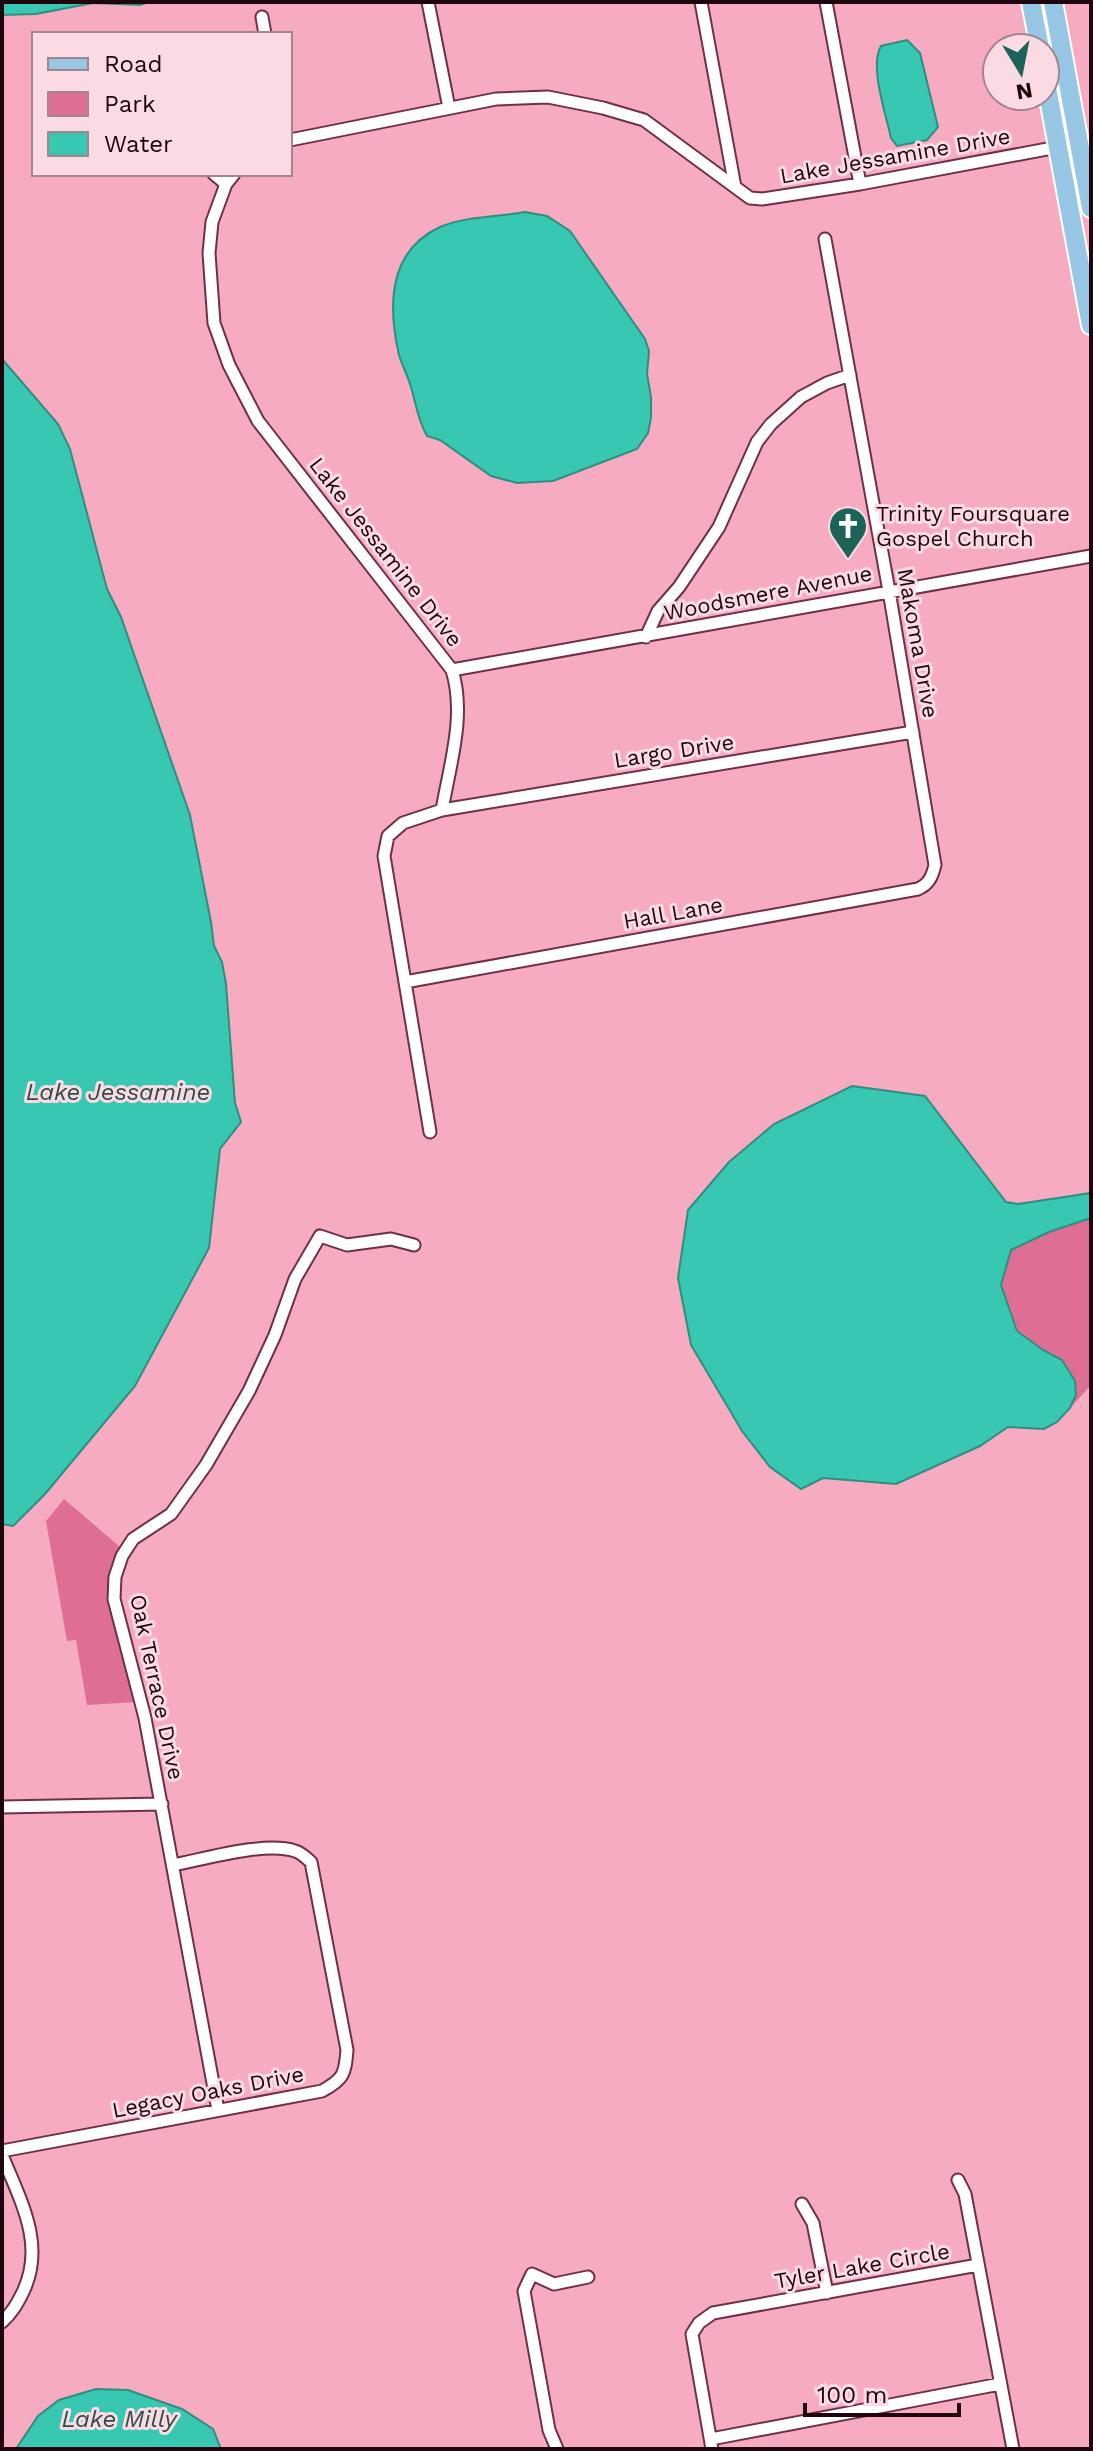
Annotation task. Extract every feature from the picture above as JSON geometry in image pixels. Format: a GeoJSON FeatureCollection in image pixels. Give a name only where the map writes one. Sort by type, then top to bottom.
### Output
{"type":"FeatureCollection","features":[{"type":"Feature","properties":{"kind":"main road"},"geometry":{"type":"LineString","coordinates":[[1031,2],[1037,32]]}},
{"type":"Feature","properties":{"kind":"main road"},"geometry":{"type":"LineString","coordinates":[[1053,2],[1087,167],[1091,208]]}},
{"type":"Feature","properties":{"kind":"main road"},"geometry":{"type":"LineString","coordinates":[[1052,112],[1091,325]]}},
{"type":"Feature","properties":{"kind":"street"},"geometry":{"type":"LineString","coordinates":[[428,2],[449,108]]}},
{"type":"Feature","properties":{"kind":"street"},"geometry":{"type":"LineString","coordinates":[[701,2],[735,187]]}},
{"type":"Feature","properties":{"kind":"street"},"geometry":{"type":"LineString","coordinates":[[826,2],[860,184]]}},
{"type":"Feature","properties":{"kind":"street"},"geometry":{"type":"LineString","coordinates":[[262,17],[265,32]]}},
{"type":"Feature","properties":{"kind":"street","name":"Lake Jessamine Drive"},"geometry":{"type":"LineString","coordinates":[[292,140],[496,99],[548,97],[644,120],[750,198],[762,199],[1058,147]]}},
{"type":"Feature","properties":{"kind":"street","name":"Lake Jessamine Drive"},"geometry":{"type":"LineString","coordinates":[[230,179],[212,222],[209,253],[214,323],[229,365],[258,421],[452,670],[458,688],[459,708],[442,810]]}},
{"type":"Feature","properties":{"kind":"street","name":"Makoma Drive"},"geometry":{"type":"LineString","coordinates":[[825,239],[935,865]]}},
{"type":"Feature","properties":{"kind":"street"},"geometry":{"type":"LineString","coordinates":[[646,637],[658,611],[679,587],[719,527],[757,442],[771,424],[801,397],[850,375]]}},
{"type":"Feature","properties":{"kind":"street","name":"Woodsmere Avenue"},"geometry":{"type":"LineString","coordinates":[[452,670],[1091,556]]}},
{"type":"Feature","properties":{"kind":"street","name":"Largo Drive"},"geometry":{"type":"LineString","coordinates":[[442,810],[913,732]]}},
{"type":"Feature","properties":{"kind":"street"},"geometry":{"type":"LineString","coordinates":[[430,1132],[384,856],[388,836],[403,823],[442,810]]}},
{"type":"Feature","properties":{"kind":"street","name":"Hall Lane"},"geometry":{"type":"LineString","coordinates":[[405,982],[918,889],[927,885],[935,865]]}},
{"type":"Feature","properties":{"kind":"street","name":"Oak Terrace Drive"},"geometry":{"type":"LineString","coordinates":[[218,2110],[145,1718],[114,1599],[115,1577],[122,1556],[133,1539],[171,1514],[206,1465],[249,1391],[275,1335],[295,1279],[320,1236],[347,1245],[391,1239],[414,1245]]}},
{"type":"Feature","properties":{"kind":"street"},"geometry":{"type":"LineString","coordinates":[[2,1807],[162,1804]]}},
{"type":"Feature","properties":{"kind":"street","name":"Legacy Oaks Drive"},"geometry":{"type":"LineString","coordinates":[[2,2153],[322,2091],[339,2082],[346,2070],[347,2050],[311,1862],[299,1852],[282,1848],[260,1849],[173,1865]]}},
{"type":"Feature","properties":{"kind":"street"},"geometry":{"type":"LineString","coordinates":[[2,2153],[30,2224],[34,2253],[27,2283],[13,2313],[2,2322]]}},
{"type":"Feature","properties":{"kind":"street"},"geometry":{"type":"LineString","coordinates":[[958,2180],[965,2194],[978,2265]]}},
{"type":"Feature","properties":{"kind":"street"},"geometry":{"type":"LineString","coordinates":[[802,2204],[813,2223],[827,2293]]}},
{"type":"Feature","properties":{"kind":"street","name":"Tyler Lake Circle"},"geometry":{"type":"LineString","coordinates":[[711,2444],[692,2334],[699,2323],[713,2313],[978,2265],[1013,2449]]}},
{"type":"Feature","properties":{"kind":"street"},"geometry":{"type":"LineString","coordinates":[[557,2449],[546,2417],[524,2291],[532,2274],[554,2284],[588,2277]]}},
{"type":"Feature","properties":{"kind":"street"},"geometry":{"type":"LineString","coordinates":[[711,2444],[1000,2384]]}},
{"type":"Feature","properties":{"kind":"green space"},"geometry":{"type":"Polygon","coordinates":[[[1091,1218],[1091,1385],[1070,1408],[1076,1395],[1062,1360],[1018,1331],[1001,1285],[1011,1250],[1049,1232],[1091,1218]]]}},
{"type":"Feature","properties":{"kind":"green space"},"geometry":{"type":"Polygon","coordinates":[[[64,1499],[120,1547],[109,1572],[108,1593],[136,1702],[87,1705],[76,1640],[67,1641],[46,1521],[64,1499]]]}},
{"type":"Feature","properties":{"kind":"water"},"geometry":{"type":"Polygon","coordinates":[[[2,2],[149,2],[140,5],[93,3],[36,14],[2,15],[2,2]]]}},
{"type":"Feature","properties":{"kind":"water"},"geometry":{"type":"Polygon","coordinates":[[[907,40],[920,53],[938,127],[927,140],[897,146],[891,138],[877,65],[881,46],[907,40]]]}},
{"type":"Feature","properties":{"kind":"water"},"geometry":{"type":"Polygon","coordinates":[[[525,212],[547,216],[570,231],[645,339],[649,351],[647,374],[651,418],[648,433],[637,449],[553,481],[517,483],[491,476],[440,440],[427,436],[399,355],[393,300],[401,265],[423,237],[440,227],[460,221],[525,212]]]}},
{"type":"Feature","properties":{"kind":"water","name":"Lake Jessamine"},"geometry":{"type":"Polygon","coordinates":[[[2,359],[58,424],[70,449],[107,589],[121,617],[190,815],[214,946],[222,962],[226,984],[235,1103],[241,1122],[220,1149],[209,1248],[135,1386],[45,1494],[13,1526],[2,1524],[2,359]]]}},
{"type":"Feature","properties":{"kind":"water"},"geometry":{"type":"Polygon","coordinates":[[[852,1086],[925,1096],[1006,1202],[1018,1204],[1091,1193],[1091,1218],[1049,1232],[1011,1250],[1001,1285],[1017,1331],[1062,1360],[1075,1381],[1076,1395],[1070,1408],[1057,1422],[1044,1429],[1008,1427],[980,1446],[896,1484],[823,1478],[801,1489],[770,1467],[742,1431],[691,1345],[678,1278],[688,1210],[729,1162],[774,1124],[852,1086]]]}},
{"type":"Feature","properties":{"kind":"water","name":"Lake Milly"},"geometry":{"type":"Polygon","coordinates":[[[96,2389],[128,2390],[182,2409],[213,2429],[221,2449],[16,2449],[38,2416],[59,2400],[96,2389]]]}},
{"type":"Feature","properties":{"kind":"place","name":"Trinity Foursquare Gospel Church"},"geometry":{"type":"Point","coordinates":[848,560]}}]}
